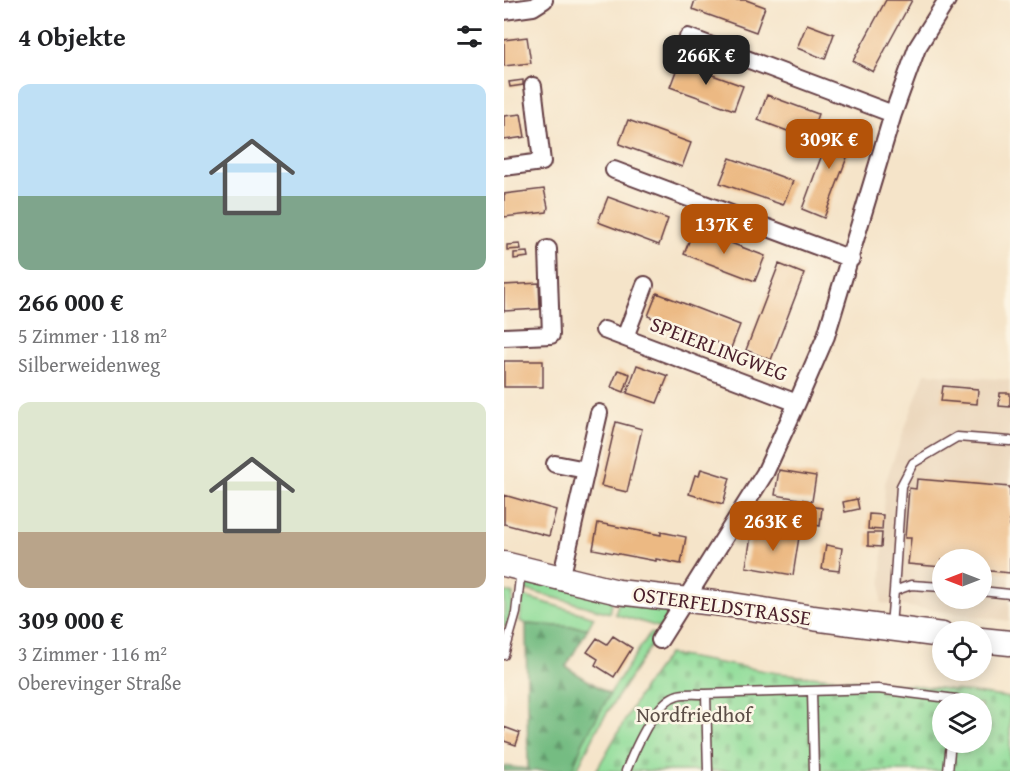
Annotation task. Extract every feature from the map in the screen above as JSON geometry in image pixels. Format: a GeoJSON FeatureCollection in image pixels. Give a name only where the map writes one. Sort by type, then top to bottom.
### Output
{"type":"FeatureCollection","features":[{"type":"Feature","properties":{"kind":"street"},"geometry":{"type":"LineString","coordinates":[[504,11],[533,7],[544,0]]}},
{"type":"Feature","properties":{"kind":"street"},"geometry":{"type":"LineString","coordinates":[[660,640],[687,601],[765,472],[798,403],[826,336],[893,114],[917,48],[947,0]]}},
{"type":"Feature","properties":{"kind":"street"},"geometry":{"type":"LineString","coordinates":[[688,37],[893,114]]}},
{"type":"Feature","properties":{"kind":"street"},"geometry":{"type":"LineString","coordinates":[[504,167],[542,162],[533,86]]}},
{"type":"Feature","properties":{"kind":"street"},"geometry":{"type":"LineString","coordinates":[[614,170],[851,259]]}},
{"type":"Feature","properties":{"kind":"street"},"geometry":{"type":"LineString","coordinates":[[504,337],[551,335],[548,249]]}},
{"type":"Feature","properties":{"kind":"street","name":"SPEIERLINGWEG"},"geometry":{"type":"LineString","coordinates":[[625,337],[645,285]]}},
{"type":"Feature","properties":{"kind":"street","name":"SPEIERLINGWEG"},"geometry":{"type":"LineString","coordinates":[[604,330],[798,403]]}},
{"type":"Feature","properties":{"kind":"street"},"geometry":{"type":"LineString","coordinates":[[561,579],[599,413]]}},
{"type":"Feature","properties":{"kind":"street"},"geometry":{"type":"LineString","coordinates":[[555,464],[586,470]]}},
{"type":"Feature","properties":{"kind":"street","name":"OSTERFELDSTRASSE"},"geometry":{"type":"LineString","coordinates":[[513,567],[618,592],[732,605],[932,634]]}},
{"type":"Feature","properties":{"kind":"street"},"geometry":{"type":"LineString","coordinates":[[992,641],[1010,643]]}},
{"type":"Feature","properties":{"kind":"lane"},"geometry":{"type":"LineString","coordinates":[[890,629],[901,486],[913,463],[957,437],[1010,441]]}},
{"type":"Feature","properties":{"kind":"lane"},"geometry":{"type":"LineString","coordinates":[[504,655],[516,613],[513,567]]}},
{"type":"Feature","properties":{"kind":"lane"},"geometry":{"type":"LineString","coordinates":[[894,591],[911,585],[932,586]]}},
{"type":"Feature","properties":{"kind":"lane"},"geometry":{"type":"LineString","coordinates":[[992,592],[1010,594]]}},
{"type":"Feature","properties":{"kind":"lane"},"geometry":{"type":"LineString","coordinates":[[626,771],[643,732],[661,709],[679,695],[878,689],[932,696]]}},
{"type":"Feature","properties":{"kind":"lane"},"geometry":{"type":"LineString","coordinates":[[812,690],[814,771]]}},
{"type":"Feature","properties":{"kind":"lane"},"geometry":{"type":"LineString","coordinates":[[706,693],[708,771]]}},
{"type":"Feature","properties":{"kind":"lane"},"geometry":{"type":"LineString","coordinates":[[948,771],[950,753]]}},
{"type":"Feature","properties":{"kind":"shaded area"},"geometry":{"type":"Polygon","coordinates":[[[925,373],[1010,380],[1010,621],[881,603],[885,483],[925,373]]]}},
{"type":"Feature","properties":{"kind":"green space"},"geometry":{"type":"Polygon","coordinates":[[[528,579],[613,598],[610,613],[523,589],[528,579]]]}},
{"type":"Feature","properties":{"kind":"green space"},"geometry":{"type":"Polygon","coordinates":[[[504,591],[513,594],[507,627],[504,626],[504,591]]]}},
{"type":"Feature","properties":{"kind":"green space"},"geometry":{"type":"Polygon","coordinates":[[[522,596],[594,617],[588,628],[526,624],[520,621],[522,596]]]}},
{"type":"Feature","properties":{"kind":"green space"},"geometry":{"type":"Polygon","coordinates":[[[619,600],[667,609],[669,613],[662,628],[615,614],[619,600]]]}},
{"type":"Feature","properties":{"kind":"green space"},"geometry":{"type":"Polygon","coordinates":[[[526,624],[588,628],[566,667],[610,694],[583,742],[572,771],[504,771],[504,766],[528,769],[526,624]]]}},
{"type":"Feature","properties":{"kind":"green space"},"geometry":{"type":"Polygon","coordinates":[[[650,633],[658,635],[601,722],[576,771],[572,771],[596,717],[650,633]]]}},
{"type":"Feature","properties":{"kind":"green space","name":"Nordfriedhof"},"geometry":{"type":"Polygon","coordinates":[[[668,654],[777,673],[975,693],[932,693],[932,753],[992,753],[992,695],[1010,698],[1010,771],[596,771],[644,687],[668,654]]]}},
{"type":"Feature","properties":{"kind":"building"},"geometry":{"type":"Polygon","coordinates":[[[695,0],[746,0],[765,7],[756,32],[692,9],[695,0]]]}},
{"type":"Feature","properties":{"kind":"building"},"geometry":{"type":"Polygon","coordinates":[[[886,0],[912,0],[873,72],[853,61],[886,0]]]}},
{"type":"Feature","properties":{"kind":"building"},"geometry":{"type":"Polygon","coordinates":[[[807,24],[834,34],[825,59],[797,48],[807,24]]]}},
{"type":"Feature","properties":{"kind":"building"},"geometry":{"type":"Polygon","coordinates":[[[527,37],[531,63],[504,66],[504,40],[527,37]]]}},
{"type":"Feature","properties":{"kind":"building"},"geometry":{"type":"Polygon","coordinates":[[[679,63],[743,86],[734,110],[670,87],[679,63]]]}},
{"type":"Feature","properties":{"kind":"building"},"geometry":{"type":"Polygon","coordinates":[[[523,80],[523,85],[510,87],[509,82],[523,80]]]}},
{"type":"Feature","properties":{"kind":"building"},"geometry":{"type":"Polygon","coordinates":[[[767,95],[818,114],[809,139],[758,120],[767,95]]]}},
{"type":"Feature","properties":{"kind":"building"},"geometry":{"type":"Polygon","coordinates":[[[521,114],[525,137],[504,140],[504,116],[521,114]]]}},
{"type":"Feature","properties":{"kind":"building"},"geometry":{"type":"Polygon","coordinates":[[[628,120],[691,143],[682,167],[619,144],[628,120]]]}},
{"type":"Feature","properties":{"kind":"building"},"geometry":{"type":"Polygon","coordinates":[[[834,122],[857,131],[824,218],[802,209],[834,122]]]}},
{"type":"Feature","properties":{"kind":"building"},"geometry":{"type":"Polygon","coordinates":[[[730,158],[793,181],[783,205],[720,183],[730,158]]]}},
{"type":"Feature","properties":{"kind":"building"},"geometry":{"type":"Polygon","coordinates":[[[544,189],[547,212],[504,217],[504,194],[544,189]]]}},
{"type":"Feature","properties":{"kind":"building"},"geometry":{"type":"Polygon","coordinates":[[[608,197],[668,219],[659,245],[598,222],[608,197]]]}},
{"type":"Feature","properties":{"kind":"building"},"geometry":{"type":"Polygon","coordinates":[[[694,229],[765,256],[755,281],[684,254],[694,229]]]}},
{"type":"Feature","properties":{"kind":"building"},"geometry":{"type":"Polygon","coordinates":[[[520,244],[521,249],[507,250],[507,245],[520,244]]]}},
{"type":"Feature","properties":{"kind":"building"},"geometry":{"type":"Polygon","coordinates":[[[527,252],[528,257],[514,259],[514,253],[527,252]]]}},
{"type":"Feature","properties":{"kind":"building"},"geometry":{"type":"Polygon","coordinates":[[[779,264],[804,274],[771,360],[746,350],[779,264]]]}},
{"type":"Feature","properties":{"kind":"building"},"geometry":{"type":"Polygon","coordinates":[[[539,283],[540,309],[504,311],[504,285],[539,283]]]}},
{"type":"Feature","properties":{"kind":"building"},"geometry":{"type":"Polygon","coordinates":[[[657,293],[740,325],[731,348],[648,316],[657,293]]]}},
{"type":"Feature","properties":{"kind":"building"},"geometry":{"type":"Polygon","coordinates":[[[504,361],[543,361],[543,387],[504,387],[504,361]]]}},
{"type":"Feature","properties":{"kind":"building"},"geometry":{"type":"Polygon","coordinates":[[[637,365],[668,376],[657,403],[627,393],[637,365]]]}},
{"type":"Feature","properties":{"kind":"building"},"geometry":{"type":"Polygon","coordinates":[[[618,370],[630,374],[624,392],[611,387],[618,370]]]}},
{"type":"Feature","properties":{"kind":"building"},"geometry":{"type":"Polygon","coordinates":[[[943,386],[978,389],[977,404],[941,401],[943,386]]]}},
{"type":"Feature","properties":{"kind":"building"},"geometry":{"type":"Polygon","coordinates":[[[1000,393],[1010,393],[1010,407],[999,406],[1000,393]]]}},
{"type":"Feature","properties":{"kind":"building"},"geometry":{"type":"Polygon","coordinates":[[[616,422],[642,429],[627,492],[601,486],[616,422]]]}},
{"type":"Feature","properties":{"kind":"building"},"geometry":{"type":"Polygon","coordinates":[[[701,469],[730,478],[723,504],[689,494],[695,475],[699,476],[701,469]]]}},
{"type":"Feature","properties":{"kind":"building"},"geometry":{"type":"Polygon","coordinates":[[[779,470],[816,476],[812,501],[775,495],[779,470]]]}},
{"type":"Feature","properties":{"kind":"building"},"geometry":{"type":"Polygon","coordinates":[[[917,479],[1010,487],[1010,573],[992,571],[992,549],[932,549],[932,566],[908,564],[911,538],[905,538],[909,488],[916,489],[917,479]]]}},
{"type":"Feature","properties":{"kind":"building"},"geometry":{"type":"Polygon","coordinates":[[[504,495],[556,510],[549,536],[504,524],[504,495]]]}},
{"type":"Feature","properties":{"kind":"building"},"geometry":{"type":"Polygon","coordinates":[[[857,499],[859,509],[845,512],[843,502],[857,499]]]}},
{"type":"Feature","properties":{"kind":"building"},"geometry":{"type":"Polygon","coordinates":[[[809,506],[822,508],[820,526],[806,523],[809,506]]]}},
{"type":"Feature","properties":{"kind":"building"},"geometry":{"type":"Polygon","coordinates":[[[777,514],[791,516],[789,528],[775,526],[777,514]]]}},
{"type":"Feature","properties":{"kind":"building"},"geometry":{"type":"Polygon","coordinates":[[[869,514],[883,515],[882,530],[868,529],[869,514]]]}},
{"type":"Feature","properties":{"kind":"building"},"geometry":{"type":"Polygon","coordinates":[[[598,523],[661,535],[661,532],[686,537],[681,564],[593,549],[598,523]]]}},
{"type":"Feature","properties":{"kind":"building"},"geometry":{"type":"Polygon","coordinates":[[[752,530],[799,537],[793,575],[746,567],[752,530]]]}},
{"type":"Feature","properties":{"kind":"building"},"geometry":{"type":"Polygon","coordinates":[[[868,533],[882,533],[881,547],[868,546],[868,533]]]}},
{"type":"Feature","properties":{"kind":"building"},"geometry":{"type":"Polygon","coordinates":[[[826,545],[842,548],[839,571],[822,569],[826,545]]]}},
{"type":"Feature","properties":{"kind":"building"},"geometry":{"type":"Polygon","coordinates":[[[613,636],[632,648],[614,677],[595,665],[598,659],[587,652],[597,638],[607,644],[613,636]]]}},
{"type":"Feature","properties":{"kind":"building"},"geometry":{"type":"Polygon","coordinates":[[[504,727],[520,733],[516,745],[504,741],[504,727]]]}}]}
